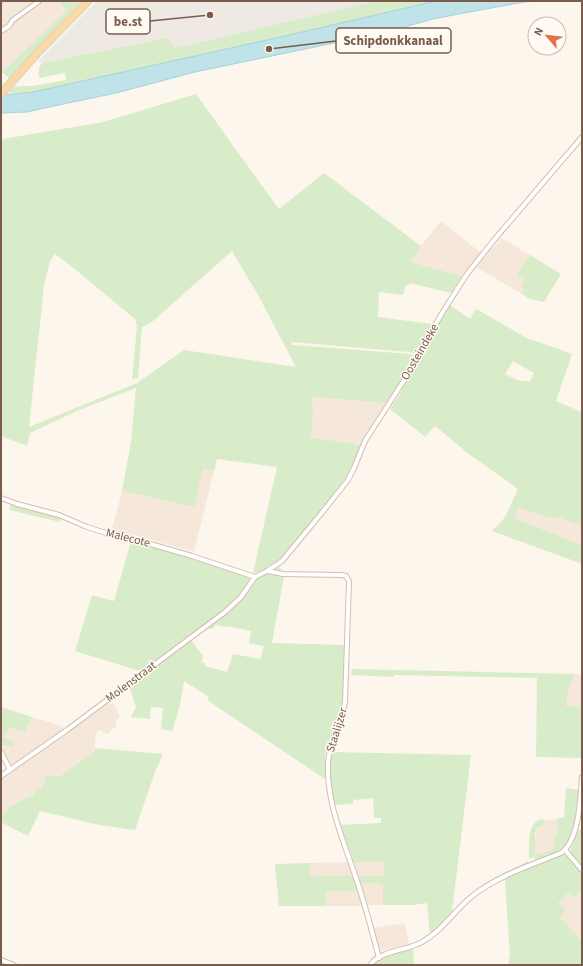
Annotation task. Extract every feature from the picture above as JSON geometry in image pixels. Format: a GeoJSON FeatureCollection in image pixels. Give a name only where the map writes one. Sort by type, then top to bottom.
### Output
{"type":"FeatureCollection","features":[{"type":"Feature","properties":{"kind":"main road"},"geometry":{"type":"LineString","coordinates":[[1,94],[39,51],[88,1]]}},
{"type":"Feature","properties":{"kind":"street"},"geometry":{"type":"LineString","coordinates":[[1,31],[9,26],[13,20],[38,2]]}},
{"type":"Feature","properties":{"kind":"street","name":"Oosteindeke"},"geometry":{"type":"LineString","coordinates":[[254,579],[282,561],[348,480],[365,441],[412,368],[440,316],[467,274],[582,137]]}},
{"type":"Feature","properties":{"kind":"street","name":"Malecote"},"geometry":{"type":"LineString","coordinates":[[1,498],[17,504],[59,515],[106,533],[119,535],[192,556],[254,579]]}},
{"type":"Feature","properties":{"kind":"street","name":"Staalijzer"},"geometry":{"type":"LineString","coordinates":[[267,571],[283,574],[341,575],[346,576],[349,581],[345,702],[343,712],[328,752],[328,783],[335,817],[357,882],[379,958]]}},
{"type":"Feature","properties":{"kind":"street","name":"Molenstraat"},"geometry":{"type":"LineString","coordinates":[[1,776],[67,730],[225,612],[241,597],[254,579]]}},
{"type":"Feature","properties":{"kind":"street"},"geometry":{"type":"LineString","coordinates":[[1,752],[10,770]]}},
{"type":"Feature","properties":{"kind":"street"},"geometry":{"type":"LineString","coordinates":[[370,965],[379,958],[392,952],[414,946],[434,935],[461,907],[487,886],[512,873],[565,850],[571,841],[577,826],[582,777]]}},
{"type":"Feature","properties":{"kind":"street"},"geometry":{"type":"LineString","coordinates":[[565,850],[582,870]]}},
{"type":"Feature","properties":{"kind":"street"},"geometry":{"type":"LineString","coordinates":[[1,960],[14,965]]}},
{"type":"Feature","properties":{"kind":"shaded area"},"geometry":{"type":"Polygon","coordinates":[[[1,1],[59,1],[66,11],[2,72],[1,72],[1,1]]]}},
{"type":"Feature","properties":{"kind":"shaded area"},"geometry":{"type":"Polygon","coordinates":[[[97,1],[376,1],[175,48],[165,38],[42,63],[38,61],[97,1]]]}},
{"type":"Feature","properties":{"kind":"shaded area"},"geometry":{"type":"Polygon","coordinates":[[[441,221],[481,253],[462,276],[411,262],[421,246],[441,221]]]}},
{"type":"Feature","properties":{"kind":"shaded area"},"geometry":{"type":"Polygon","coordinates":[[[501,238],[530,255],[517,275],[525,280],[526,289],[522,294],[476,267],[501,238]]]}},
{"type":"Feature","properties":{"kind":"shaded area"},"geometry":{"type":"Polygon","coordinates":[[[312,397],[387,403],[361,445],[310,437],[313,423],[311,423],[313,415],[312,397]]]}},
{"type":"Feature","properties":{"kind":"shaded area"},"geometry":{"type":"Polygon","coordinates":[[[203,469],[214,471],[194,552],[127,533],[111,531],[122,491],[193,507],[203,469]]]}},
{"type":"Feature","properties":{"kind":"shaded area"},"geometry":{"type":"Polygon","coordinates":[[[518,507],[546,517],[557,517],[582,526],[582,545],[514,518],[518,507]]]}},
{"type":"Feature","properties":{"kind":"shaded area"},"geometry":{"type":"Polygon","coordinates":[[[575,674],[582,675],[582,707],[566,706],[568,690],[575,674]]]}},
{"type":"Feature","properties":{"kind":"shaded area"},"geometry":{"type":"Polygon","coordinates":[[[111,700],[121,717],[118,717],[118,720],[116,720],[116,728],[115,727],[108,734],[100,730],[96,733],[94,752],[33,796],[27,797],[10,806],[1,816],[1,779],[111,700]]]}},
{"type":"Feature","properties":{"kind":"shaded area"},"geometry":{"type":"Polygon","coordinates":[[[32,717],[59,725],[64,729],[12,766],[1,746],[1,744],[13,748],[2,737],[4,732],[8,728],[25,732],[32,717]]]}},
{"type":"Feature","properties":{"kind":"shaded area"},"geometry":{"type":"Polygon","coordinates":[[[557,819],[558,832],[554,841],[554,846],[552,849],[535,855],[535,840],[538,827],[544,825],[544,821],[557,819]]]}},
{"type":"Feature","properties":{"kind":"shaded area"},"geometry":{"type":"Polygon","coordinates":[[[349,862],[353,876],[310,875],[310,863],[349,862]]]}},
{"type":"Feature","properties":{"kind":"shaded area"},"geometry":{"type":"Polygon","coordinates":[[[354,862],[385,862],[384,876],[359,876],[354,862]]]}},
{"type":"Feature","properties":{"kind":"shaded area"},"geometry":{"type":"Polygon","coordinates":[[[360,883],[383,884],[383,905],[368,905],[360,883]]]}},
{"type":"Feature","properties":{"kind":"shaded area"},"geometry":{"type":"Polygon","coordinates":[[[582,890],[582,941],[559,917],[558,903],[568,893],[574,898],[582,890]]]}},
{"type":"Feature","properties":{"kind":"shaded area"},"geometry":{"type":"Polygon","coordinates":[[[326,891],[358,891],[362,906],[326,906],[326,891]]]}},
{"type":"Feature","properties":{"kind":"shaded area"},"geometry":{"type":"Polygon","coordinates":[[[405,923],[409,945],[380,951],[374,928],[405,923]]]}},
{"type":"Feature","properties":{"kind":"green space"},"geometry":{"type":"Polygon","coordinates":[[[59,1],[81,1],[9,78],[2,72],[66,11],[59,1]]]}},
{"type":"Feature","properties":{"kind":"green space"},"geometry":{"type":"Polygon","coordinates":[[[376,1],[433,2],[33,92],[7,95],[13,87],[33,86],[66,80],[65,73],[39,78],[38,74],[42,63],[166,38],[175,48],[376,1]]]}},
{"type":"Feature","properties":{"kind":"green space"},"geometry":{"type":"Polygon","coordinates":[[[196,94],[279,209],[324,173],[421,246],[411,262],[462,276],[451,293],[410,283],[405,288],[403,295],[379,292],[378,317],[432,324],[417,354],[409,352],[291,342],[292,345],[411,354],[415,358],[387,403],[312,397],[313,415],[311,422],[313,423],[310,437],[361,445],[347,476],[323,509],[280,559],[258,572],[253,573],[277,467],[217,459],[214,471],[203,469],[194,507],[122,491],[131,442],[136,388],[79,410],[30,433],[27,445],[1,436],[1,141],[3,139],[103,122],[196,94]],[[232,251],[153,321],[142,327],[138,378],[132,379],[137,326],[135,319],[55,254],[50,261],[44,285],[29,427],[137,383],[184,350],[296,367],[258,295],[232,251]]]}},
{"type":"Feature","properties":{"kind":"green space"},"geometry":{"type":"Polygon","coordinates":[[[530,255],[561,274],[544,302],[530,299],[522,294],[525,289],[521,286],[525,280],[517,275],[530,255]]]}},
{"type":"Feature","properties":{"kind":"green space"},"geometry":{"type":"Polygon","coordinates":[[[450,305],[470,319],[476,309],[527,338],[572,354],[556,401],[582,412],[582,526],[557,517],[546,517],[519,508],[514,518],[582,545],[582,564],[492,531],[502,521],[507,513],[518,489],[470,455],[435,426],[425,437],[390,409],[402,391],[400,390],[414,369],[450,305]],[[513,361],[505,374],[517,380],[530,381],[534,373],[513,361]]]}},
{"type":"Feature","properties":{"kind":"green space"},"geometry":{"type":"Polygon","coordinates":[[[11,504],[61,518],[60,522],[9,510],[11,504]]]}},
{"type":"Feature","properties":{"kind":"green space"},"geometry":{"type":"Polygon","coordinates":[[[131,541],[221,567],[249,578],[250,581],[240,595],[229,606],[140,671],[75,651],[92,595],[114,601],[131,541]]]}},
{"type":"Feature","properties":{"kind":"green space"},"geometry":{"type":"Polygon","coordinates":[[[279,567],[281,569],[281,576],[284,576],[272,643],[345,645],[342,708],[325,753],[325,779],[207,700],[209,697],[184,681],[180,705],[172,731],[161,729],[163,708],[151,707],[150,719],[131,717],[136,707],[129,686],[191,640],[203,656],[202,663],[205,663],[205,666],[227,672],[233,654],[260,659],[264,646],[249,643],[251,631],[216,625],[211,629],[207,628],[239,603],[260,576],[275,574],[275,570],[279,567]]]}},
{"type":"Feature","properties":{"kind":"green space"},"geometry":{"type":"Polygon","coordinates":[[[352,669],[575,674],[568,690],[566,706],[582,707],[582,758],[536,757],[537,678],[394,675],[394,677],[351,675],[352,669]]]}},
{"type":"Feature","properties":{"kind":"green space"},"geometry":{"type":"Polygon","coordinates":[[[1,707],[32,717],[25,732],[9,728],[8,731],[4,733],[3,737],[15,742],[13,748],[1,744],[1,707]]]}},
{"type":"Feature","properties":{"kind":"green space"},"geometry":{"type":"Polygon","coordinates":[[[95,748],[163,754],[155,772],[135,830],[99,825],[40,811],[28,836],[1,822],[1,816],[10,806],[27,797],[33,796],[37,788],[42,789],[46,776],[59,777],[94,752],[95,748]]]}},
{"type":"Feature","properties":{"kind":"green space"},"geometry":{"type":"Polygon","coordinates":[[[330,752],[471,755],[452,912],[430,935],[427,903],[414,905],[383,905],[383,884],[360,883],[359,876],[384,876],[384,862],[354,862],[340,825],[381,823],[381,818],[374,818],[373,798],[353,800],[353,804],[334,805],[330,779],[330,752]]]}},
{"type":"Feature","properties":{"kind":"green space"},"geometry":{"type":"Polygon","coordinates":[[[566,788],[579,790],[574,822],[566,844],[555,853],[548,856],[535,860],[534,857],[529,859],[529,840],[532,827],[539,820],[543,819],[544,825],[538,827],[535,834],[535,855],[553,849],[558,831],[557,819],[564,817],[566,788]]]}},
{"type":"Feature","properties":{"kind":"green space"},"geometry":{"type":"Polygon","coordinates":[[[579,829],[582,830],[582,866],[570,851],[579,829]]]}},
{"type":"Feature","properties":{"kind":"green space"},"geometry":{"type":"Polygon","coordinates":[[[563,854],[582,873],[582,890],[574,898],[568,893],[558,903],[566,910],[559,917],[582,941],[582,965],[508,965],[510,954],[505,881],[502,874],[528,861],[529,867],[563,854]]]}},
{"type":"Feature","properties":{"kind":"green space"},"geometry":{"type":"Polygon","coordinates":[[[310,863],[310,875],[353,876],[358,891],[326,891],[326,906],[279,906],[275,864],[310,863]]]}},
{"type":"Feature","properties":{"kind":"green space"},"geometry":{"type":"Polygon","coordinates":[[[413,949],[414,965],[373,965],[386,957],[413,949]]]}},
{"type":"Feature","properties":{"kind":"water"},"geometry":{"type":"Polygon","coordinates":[[[436,1],[538,1],[524,2],[433,19],[382,33],[195,72],[116,93],[27,112],[1,113],[1,96],[33,92],[436,1]]]}},
{"type":"Feature","properties":{"kind":"place","name":"be.st"},"geometry":{"type":"Point","coordinates":[210,15]}},
{"type":"Feature","properties":{"kind":"place","name":"Schipdonkkanaal"},"geometry":{"type":"Point","coordinates":[269,49]}}]}
